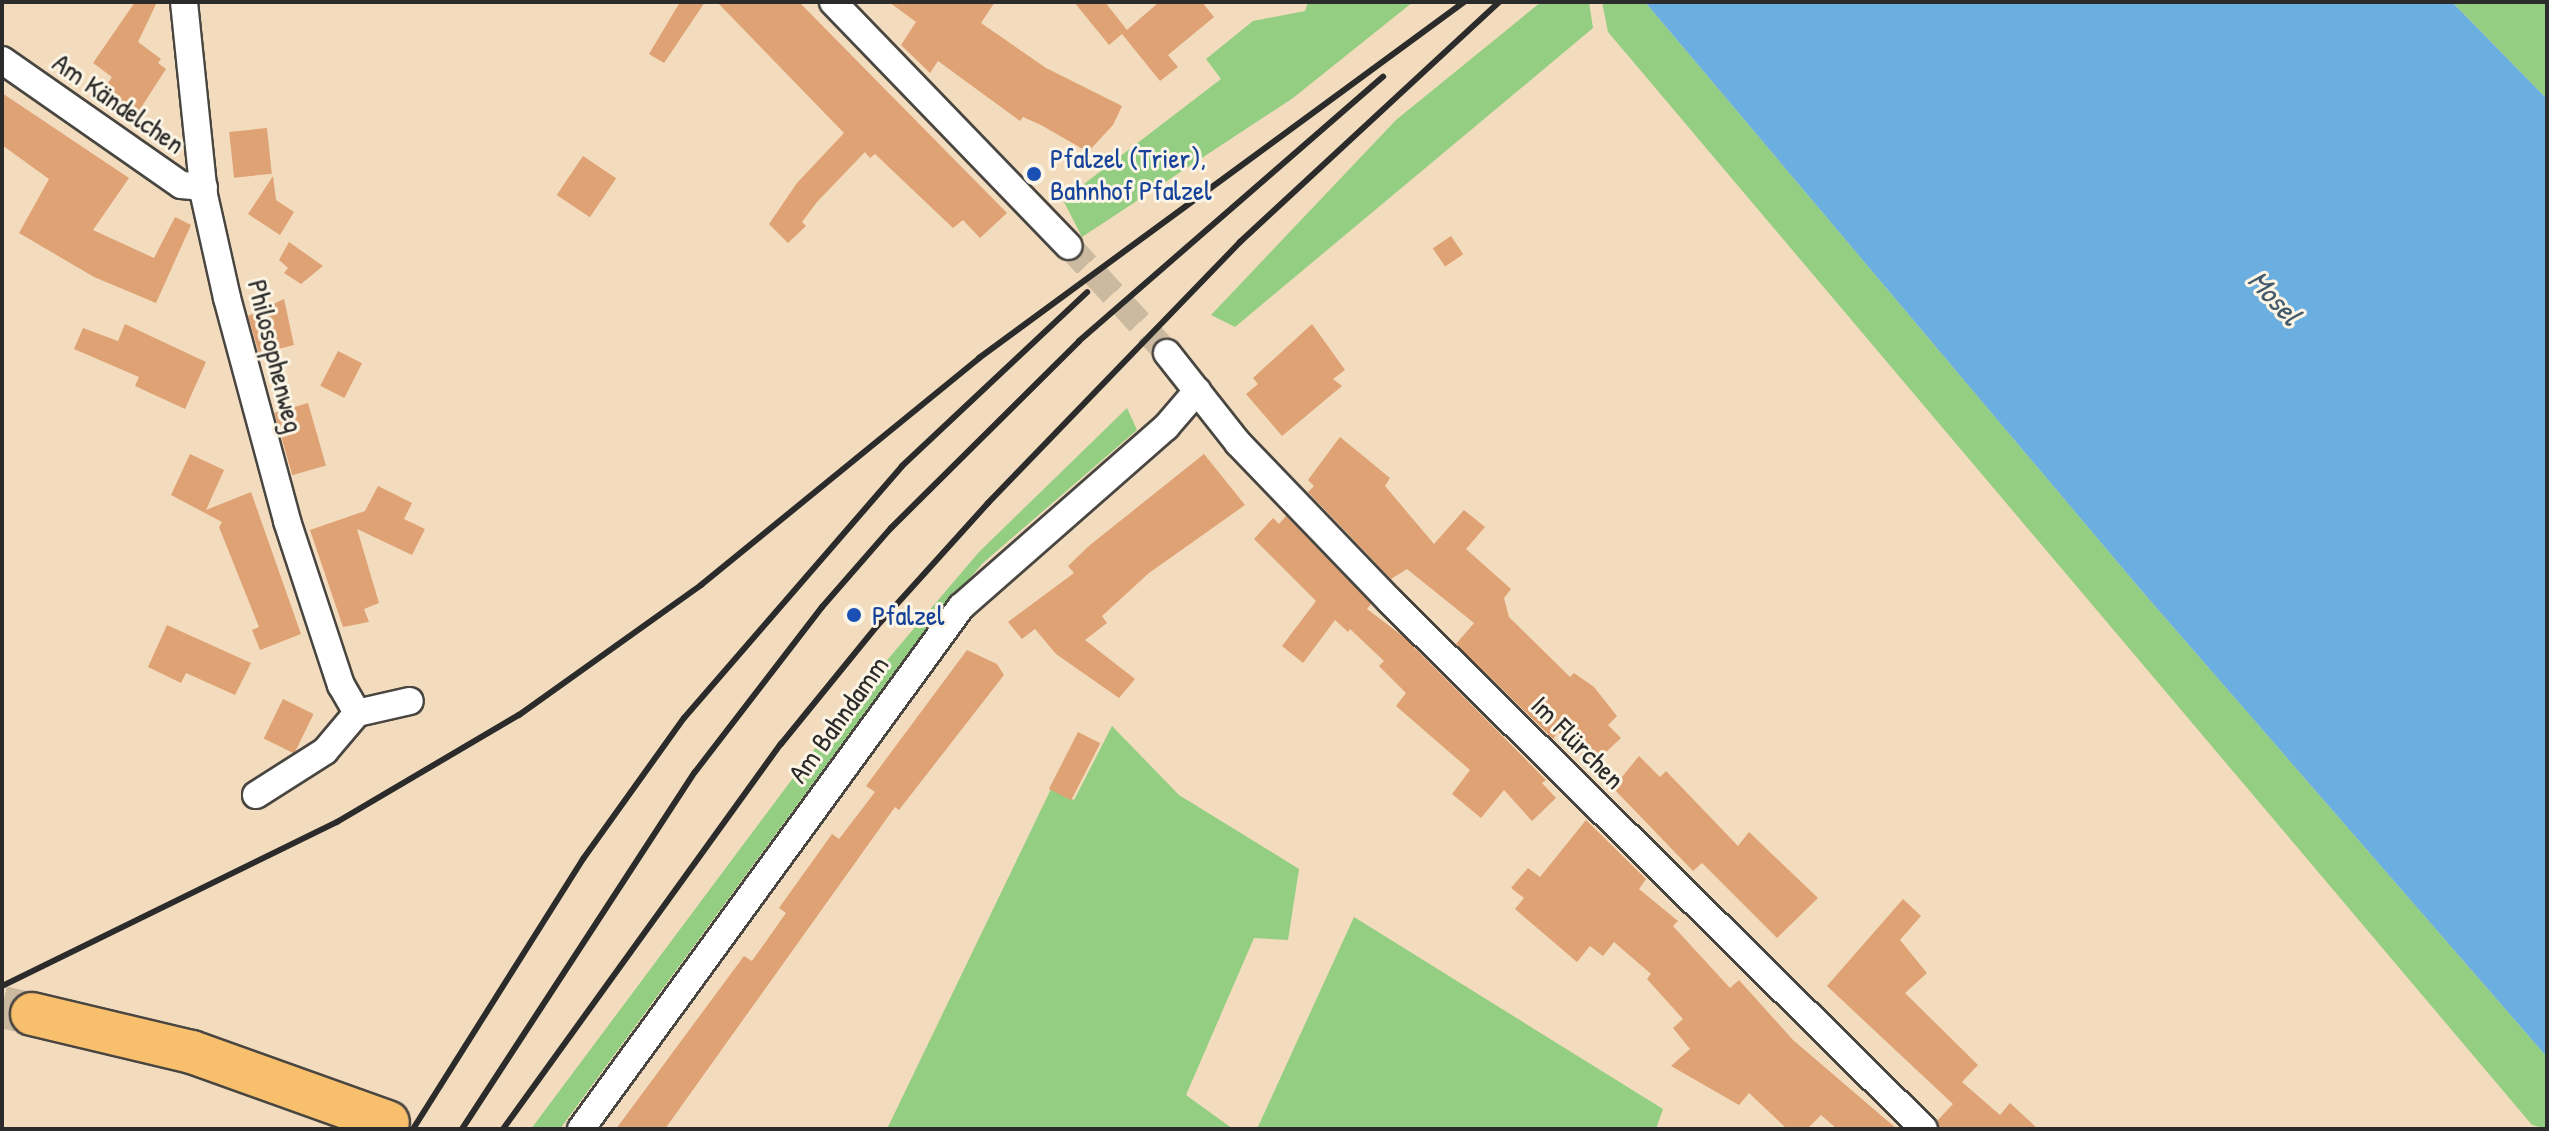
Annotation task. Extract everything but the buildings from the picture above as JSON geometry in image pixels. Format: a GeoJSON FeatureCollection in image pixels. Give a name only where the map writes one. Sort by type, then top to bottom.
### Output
{"type":"FeatureCollection","features":[{"type":"Feature","properties":{"kind":"main road"},"geometry":{"type":"LineString","coordinates":[[32,1014],[192,1052],[388,1122]]}},
{"type":"Feature","properties":{"kind":"street","name":"Philosophenweg"},"geometry":{"type":"LineString","coordinates":[[184,2],[204,187],[237,339],[283,507],[341,685],[357,713]]}},
{"type":"Feature","properties":{"kind":"street"},"geometry":{"type":"LineString","coordinates":[[833,2],[1069,246]]}},
{"type":"Feature","properties":{"kind":"street","name":"Am Kändelchen"},"geometry":{"type":"LineString","coordinates":[[2,60],[181,185],[204,187]]}},
{"type":"Feature","properties":{"kind":"street","name":"Im Flürchen"},"geometry":{"type":"LineString","coordinates":[[1167,353],[1238,443],[1390,601],[1924,1129]]}},
{"type":"Feature","properties":{"kind":"street","name":"Am Bahndamm"},"geometry":{"type":"LineString","coordinates":[[581,1129],[961,607],[1166,427],[1197,391]]}},
{"type":"Feature","properties":{"kind":"street"},"geometry":{"type":"LineString","coordinates":[[256,795],[325,751],[357,713],[410,701]]}},
{"type":"Feature","properties":{"kind":"green space"},"geometry":{"type":"Polygon","coordinates":[[[1308,2],[1413,2],[1293,98],[1082,237],[1063,200],[1221,79],[1206,59],[1253,21],[1305,11],[1308,2]]]}},
{"type":"Feature","properties":{"kind":"green space"},"geometry":{"type":"Polygon","coordinates":[[[1541,2],[1589,2],[1593,28],[1235,327],[1211,315],[1396,120],[1541,2]]]}},
{"type":"Feature","properties":{"kind":"green space"},"geometry":{"type":"Polygon","coordinates":[[[1602,2],[1645,2],[2141,590],[2547,1057],[2547,1129],[2532,1125],[1608,32],[1602,2]]]}},
{"type":"Feature","properties":{"kind":"green space"},"geometry":{"type":"Polygon","coordinates":[[[2452,2],[2547,2],[2547,99],[2452,2]]]}},
{"type":"Feature","properties":{"kind":"green space"},"geometry":{"type":"Polygon","coordinates":[[[1127,408],[1137,430],[983,563],[925,630],[560,1129],[531,1129],[837,719],[979,552],[1127,408]]]}},
{"type":"Feature","properties":{"kind":"green space"},"geometry":{"type":"Polygon","coordinates":[[[1112,726],[1179,795],[1299,869],[1288,940],[1254,938],[1186,1095],[1233,1129],[887,1129],[1051,789],[1074,800],[1112,726]]]}},
{"type":"Feature","properties":{"kind":"green space"},"geometry":{"type":"Polygon","coordinates":[[[1354,917],[1663,1109],[1656,1129],[1257,1129],[1354,917]]]}},
{"type":"Feature","properties":{"kind":"water","name":"Mosel"},"geometry":{"type":"Polygon","coordinates":[[[1645,2],[2452,2],[2547,99],[2547,1057],[2141,590],[1645,2]]]}},
{"type":"Feature","properties":{"kind":"tunnel"},"geometry":{"type":"LineString","coordinates":[[1069,246],[1167,353]]}},
{"type":"Feature","properties":{"kind":"tunnel"},"geometry":{"type":"LineString","coordinates":[[2,1007],[32,1014]]}},
{"type":"Feature","properties":{"kind":"railway"},"geometry":{"type":"LineString","coordinates":[[2,986],[337,822],[519,715],[701,585],[979,358],[1464,2]]}},
{"type":"Feature","properties":{"kind":"railway"},"geometry":{"type":"LineString","coordinates":[[503,1129],[781,744],[877,626],[988,503],[1240,242],[1499,2]]}},
{"type":"Feature","properties":{"kind":"railway"},"geometry":{"type":"LineString","coordinates":[[462,1129],[695,772],[822,607],[891,528],[1079,341],[1383,77]]}},
{"type":"Feature","properties":{"kind":"railway"},"geometry":{"type":"LineString","coordinates":[[413,1129],[583,859],[684,718],[902,466],[1087,292]]}},
{"type":"Feature","properties":{"kind":"place","name":"Pfalzel (Trier), Bahnhof Pfalzel"},"geometry":{"type":"Point","coordinates":[1034,174]}},
{"type":"Feature","properties":{"kind":"place","name":"Pfalzel"},"geometry":{"type":"Point","coordinates":[854,615]}}]}
